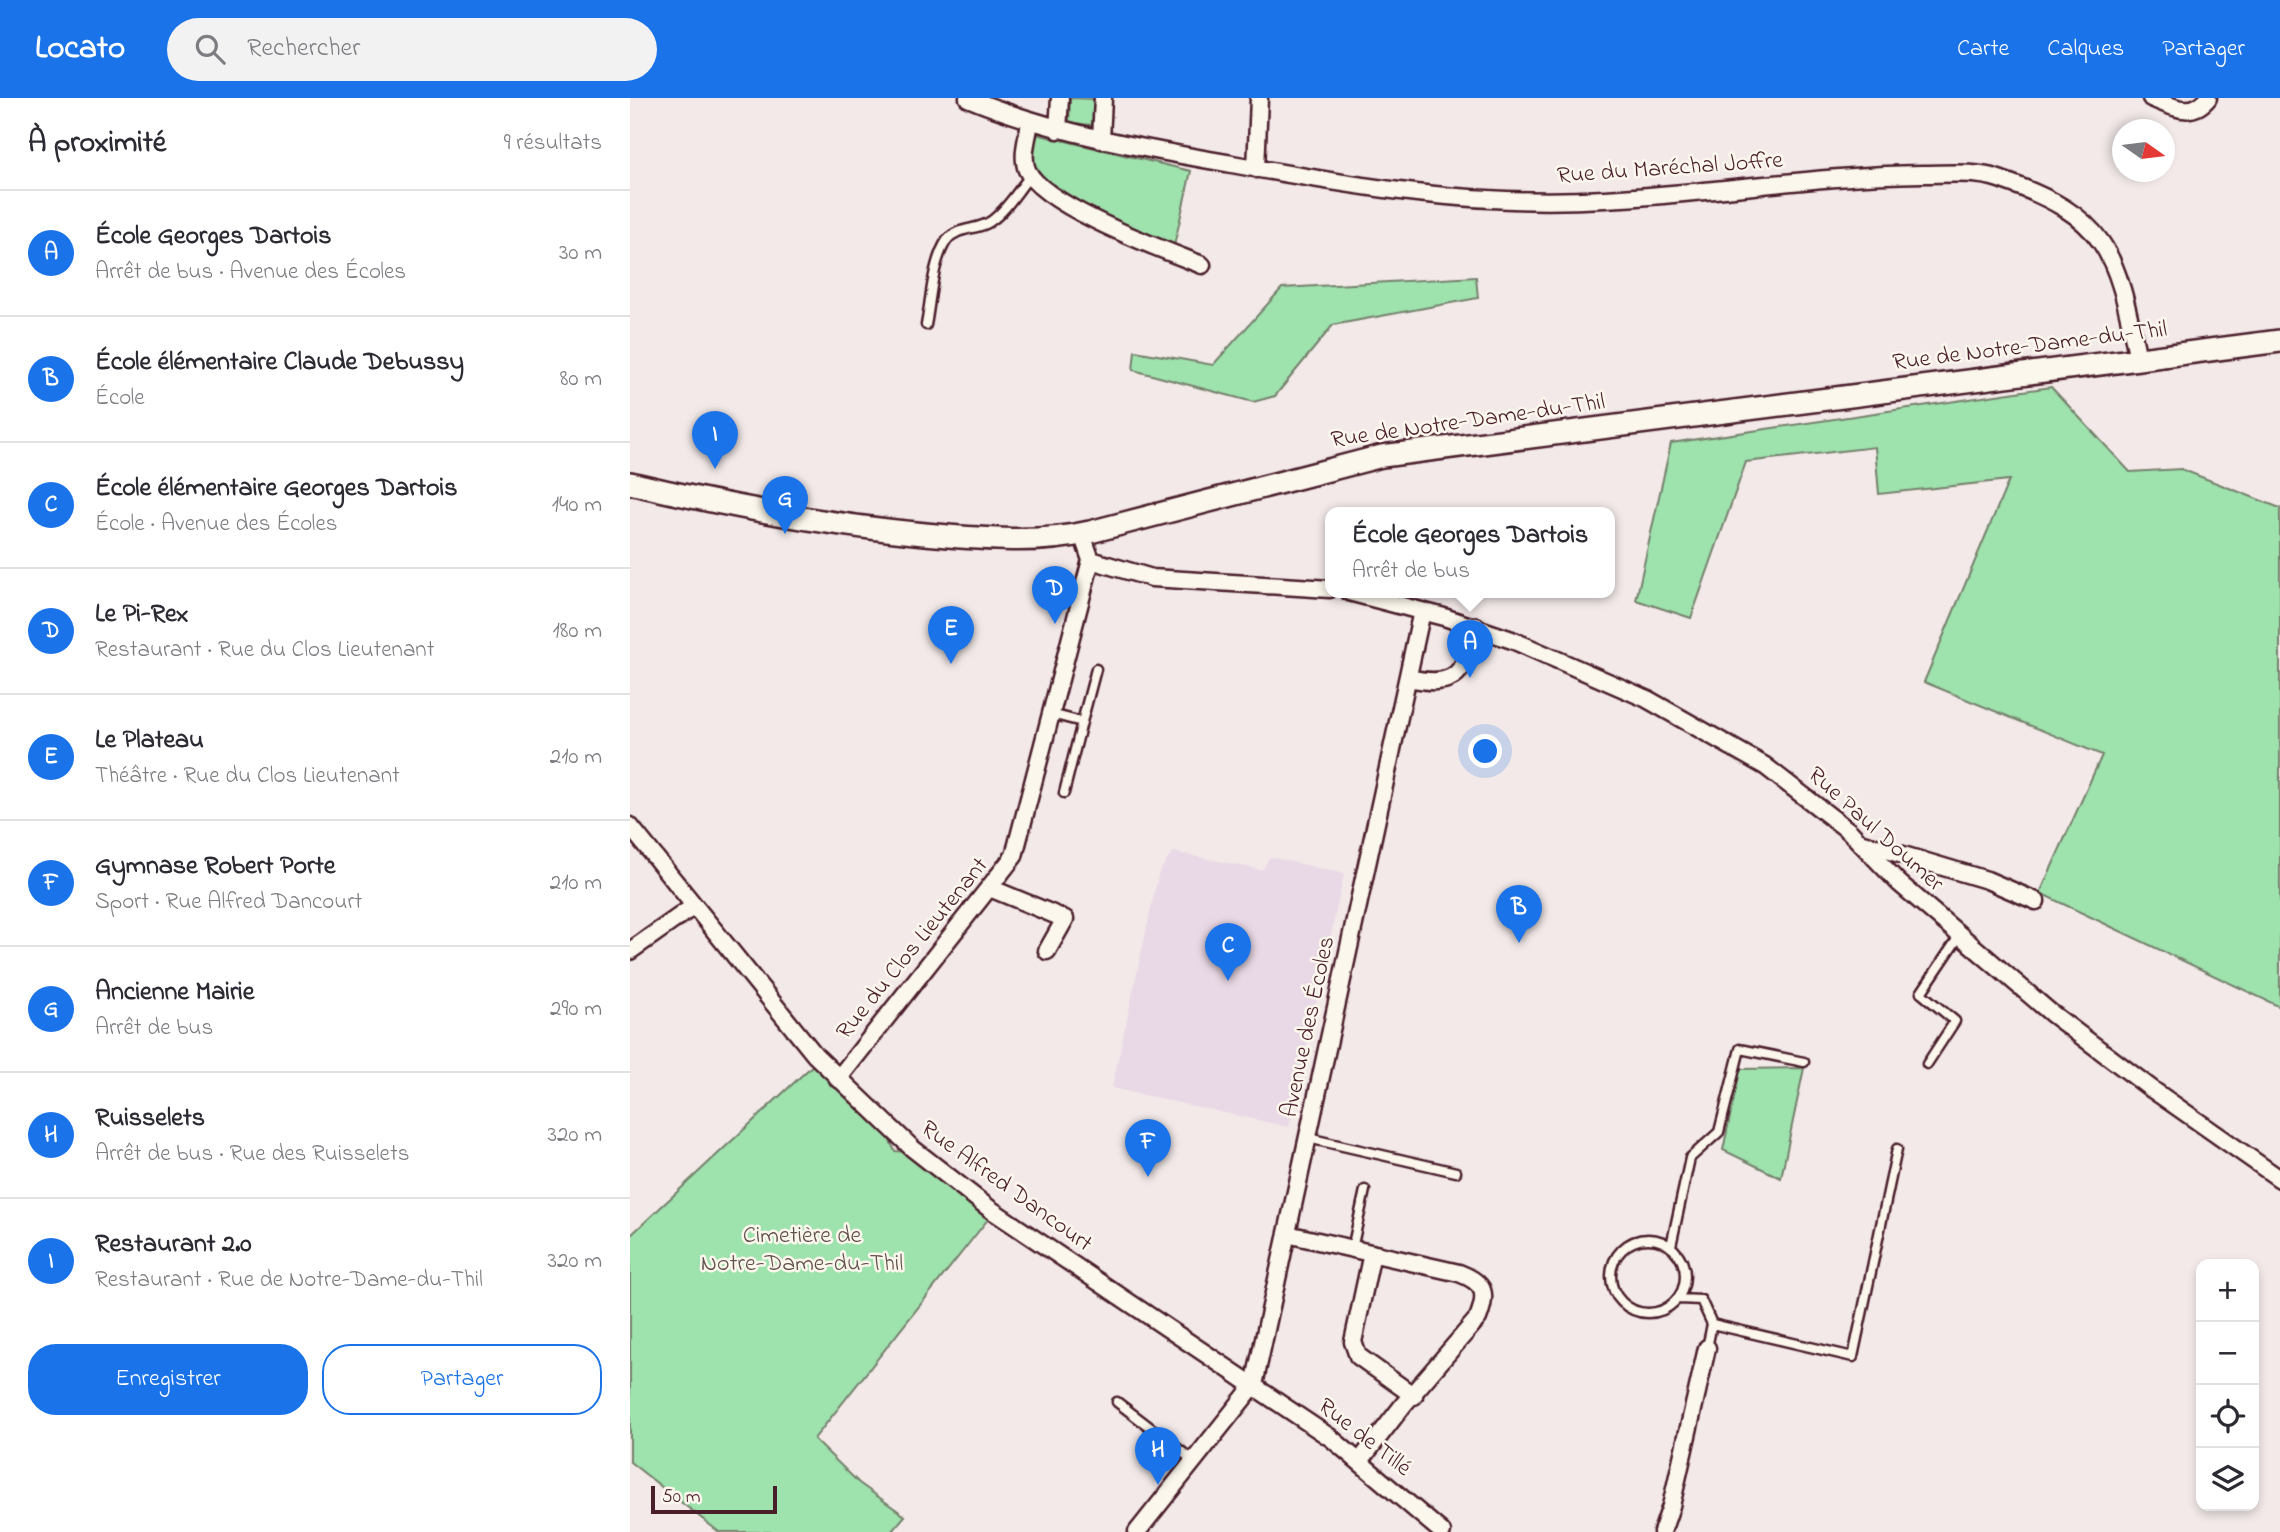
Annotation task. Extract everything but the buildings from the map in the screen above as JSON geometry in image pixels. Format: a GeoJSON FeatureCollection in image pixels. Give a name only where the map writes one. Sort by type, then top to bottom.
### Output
{"type":"FeatureCollection","features":[{"type":"Feature","properties":{"kind":"main road","name":"Rue de Notre-Dame-du-Thil"},"geometry":{"type":"LineString","coordinates":[[630,483],[811,522],[860,529],[1017,540],[1082,534],[1382,456],[2280,341]]}},
{"type":"Feature","properties":{"kind":"street","name":"Rue du Maréchal Joffre"},"geometry":{"type":"LineString","coordinates":[[968,98],[1030,122],[1101,140],[1384,192],[1526,201],[1608,199],[1853,177],[1979,174],[2009,183],[2074,213],[2101,240],[2119,272],[2138,359]]}},
{"type":"Feature","properties":{"kind":"street"},"geometry":{"type":"LineString","coordinates":[[1058,130],[1060,98]]}},
{"type":"Feature","properties":{"kind":"street"},"geometry":{"type":"LineString","coordinates":[[1101,140],[1104,98]]}},
{"type":"Feature","properties":{"kind":"street"},"geometry":{"type":"LineString","coordinates":[[1256,169],[1259,98]]}},
{"type":"Feature","properties":{"kind":"street"},"geometry":{"type":"LineString","coordinates":[[2151,98],[2188,111],[2197,109],[2208,98]]}},
{"type":"Feature","properties":{"kind":"street"},"geometry":{"type":"LineString","coordinates":[[1030,122],[1025,154],[1030,176],[1097,222],[1202,265]]}},
{"type":"Feature","properties":{"kind":"street"},"geometry":{"type":"LineString","coordinates":[[1082,534],[1091,560],[1152,578],[1325,589]]}},
{"type":"Feature","properties":{"kind":"street","name":"Rue du Clos Lieutenant"},"geometry":{"type":"LineString","coordinates":[[838,1079],[1014,856],[1091,560]]}},
{"type":"Feature","properties":{"kind":"street","name":"Rue Paul Doumer"},"geometry":{"type":"LineString","coordinates":[[1372,598],[1476,626],[1614,683],[1765,766],[1861,842],[1899,883],[2102,1053],[2280,1179]]}},
{"type":"Feature","properties":{"kind":"street","name":"Avenue des Écoles"},"geometry":{"type":"LineString","coordinates":[[1254,1385],[1422,611]]}},
{"type":"Feature","properties":{"kind":"street"},"geometry":{"type":"LineString","coordinates":[[1408,678],[1438,681],[1456,676],[1464,668],[1476,626]]}},
{"type":"Feature","properties":{"kind":"street","name":"Rue Alfred Dancourt"},"geometry":{"type":"LineString","coordinates":[[630,826],[838,1079],[912,1148],[962,1188],[1254,1385]]}},
{"type":"Feature","properties":{"kind":"street"},"geometry":{"type":"LineString","coordinates":[[1861,842],[1987,880],[2036,901]]}},
{"type":"Feature","properties":{"kind":"street"},"geometry":{"type":"LineString","coordinates":[[990,888],[1065,919],[1046,951]]}},
{"type":"Feature","properties":{"kind":"street"},"geometry":{"type":"LineString","coordinates":[[630,951],[694,906]]}},
{"type":"Feature","properties":{"kind":"street"},"geometry":{"type":"LineString","coordinates":[[1287,1234],[1460,1273],[1476,1279],[1482,1289],[1484,1303],[1478,1318],[1414,1396],[1404,1404],[1360,1461]]}},
{"type":"Feature","properties":{"kind":"street"},"geometry":{"type":"LineString","coordinates":[[1372,1253],[1353,1342],[1358,1356],[1414,1396]]}},
{"type":"Feature","properties":{"kind":"street"},"geometry":{"type":"LineString","coordinates":[[1662,1532],[1671,1506],[1707,1348]]}},
{"type":"Feature","properties":{"kind":"street"},"geometry":{"type":"LineString","coordinates":[[1137,1532],[1254,1385]]}},
{"type":"Feature","properties":{"kind":"street","name":"Rue de Tillé"},"geometry":{"type":"LineString","coordinates":[[1254,1385],[1360,1461],[1442,1532]]}},
{"type":"Feature","properties":{"kind":"lane"},"geometry":{"type":"LineString","coordinates":[[926,325],[940,254],[946,242],[962,230],[978,228],[994,220],[1030,176]]}},
{"type":"Feature","properties":{"kind":"lane"},"geometry":{"type":"LineString","coordinates":[[1064,793],[1096,669]]}},
{"type":"Feature","properties":{"kind":"lane"},"geometry":{"type":"LineString","coordinates":[[1051,714],[1082,722]]}},
{"type":"Feature","properties":{"kind":"lane"},"geometry":{"type":"LineString","coordinates":[[1927,1065],[1955,1021],[1922,993],[1960,935]]}},
{"type":"Feature","properties":{"kind":"lane"},"geometry":{"type":"LineString","coordinates":[[1671,1246],[1690,1158],[1718,1132],[1740,1049],[1804,1062]]}},
{"type":"Feature","properties":{"kind":"lane"},"geometry":{"type":"LineString","coordinates":[[1308,1138],[1456,1172]]}},
{"type":"Feature","properties":{"kind":"lane"},"geometry":{"type":"LineString","coordinates":[[1712,1324],[1853,1357],[1897,1149]]}},
{"type":"Feature","properties":{"kind":"lane"},"geometry":{"type":"LineString","coordinates":[[1352,1249],[1366,1190]]}},
{"type":"Feature","properties":{"kind":"lane"},"geometry":{"type":"LineString","coordinates":[[1678,1299],[1686,1277],[1684,1265],[1671,1246],[1648,1238],[1625,1247],[1612,1268],[1611,1280],[1622,1302],[1644,1313],[1657,1312],[1678,1299],[1701,1300],[1712,1324],[1707,1348]]}},
{"type":"Feature","properties":{"kind":"lane"},"geometry":{"type":"LineString","coordinates":[[1117,1402],[1194,1461]]}},
{"type":"Feature","properties":{"kind":"shaded area"},"geometry":{"type":"Polygon","coordinates":[[[1173,852],[1262,870],[1270,857],[1344,874],[1289,1127],[1112,1088],[1159,872],[1173,852]]]}},
{"type":"Feature","properties":{"kind":"green space"},"geometry":{"type":"Polygon","coordinates":[[[1070,98],[1094,99],[1092,125],[1069,123],[1070,98]]]}},
{"type":"Feature","properties":{"kind":"green space"},"geometry":{"type":"Polygon","coordinates":[[[1036,134],[1191,171],[1174,246],[1112,224],[1038,174],[1032,163],[1036,134]]]}},
{"type":"Feature","properties":{"kind":"green space"},"geometry":{"type":"Polygon","coordinates":[[[1476,277],[1478,298],[1333,325],[1275,396],[1253,402],[1133,370],[1135,351],[1213,365],[1282,288],[1476,277]]]}},
{"type":"Feature","properties":{"kind":"green space"},"geometry":{"type":"Polygon","coordinates":[[[2051,387],[2130,472],[2181,469],[2280,508],[2280,1007],[2040,893],[2102,755],[1924,682],[2009,480],[1879,494],[1875,447],[1746,462],[1691,618],[1636,600],[1671,443],[2051,387]]]}},
{"type":"Feature","properties":{"kind":"green space","name":"Cimetière de Notre-Dame-du-Thil"},"geometry":{"type":"Polygon","coordinates":[[[813,1065],[888,1137],[895,1151],[908,1152],[989,1218],[814,1439],[859,1483],[905,1516],[891,1532],[719,1532],[630,1462],[630,1236],[813,1065]]]}},
{"type":"Feature","properties":{"kind":"green space"},"geometry":{"type":"Polygon","coordinates":[[[1804,1068],[1781,1178],[1723,1150],[1740,1069],[1804,1068]]]}},
{"type":"Feature","properties":{"kind":"place","name":"Restaurant 2.0"},"geometry":{"type":"Point","coordinates":[715,469]}},
{"type":"Feature","properties":{"kind":"place","name":"Ancienne Mairie"},"geometry":{"type":"Point","coordinates":[785,534]}},
{"type":"Feature","properties":{"kind":"place","name":"Le Pi-Rex"},"geometry":{"type":"Point","coordinates":[1055,624]}},
{"type":"Feature","properties":{"kind":"place","name":"Le Plateau"},"geometry":{"type":"Point","coordinates":[951,664]}},
{"type":"Feature","properties":{"kind":"place","name":"École Georges Dartois"},"geometry":{"type":"Point","coordinates":[1470,678]}},
{"type":"Feature","properties":{"kind":"place","name":"École élémentaire Claude Debussy"},"geometry":{"type":"Point","coordinates":[1519,943]}},
{"type":"Feature","properties":{"kind":"place","name":"École élémentaire Georges Dartois"},"geometry":{"type":"Point","coordinates":[1228,981]}},
{"type":"Feature","properties":{"kind":"place","name":"Gymnase Robert Porte"},"geometry":{"type":"Point","coordinates":[1148,1177]}},
{"type":"Feature","properties":{"kind":"place","name":"Ruisselets"},"geometry":{"type":"Point","coordinates":[1158,1485]}}]}
